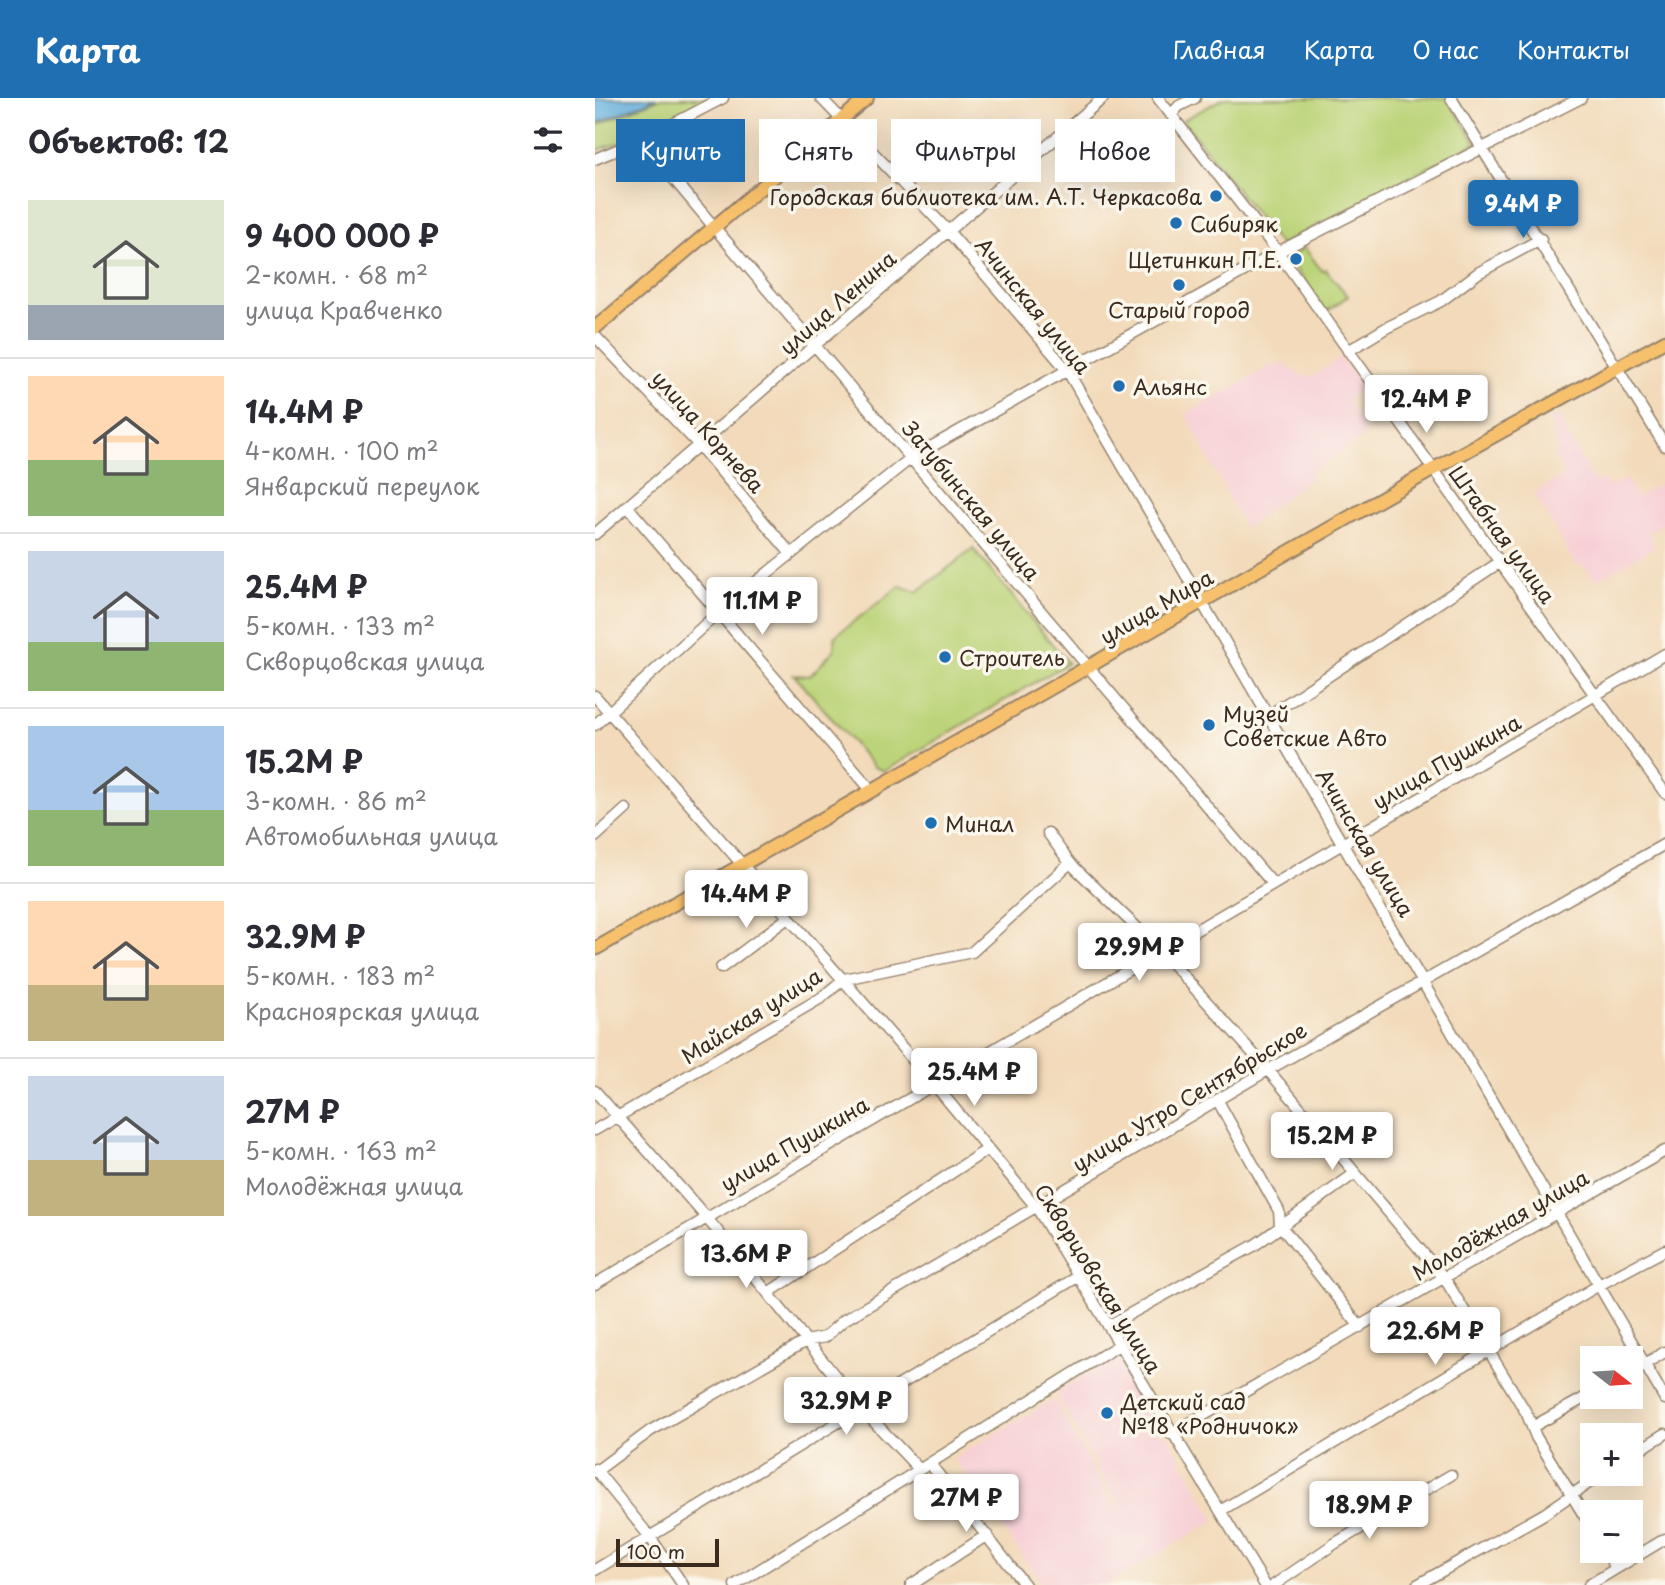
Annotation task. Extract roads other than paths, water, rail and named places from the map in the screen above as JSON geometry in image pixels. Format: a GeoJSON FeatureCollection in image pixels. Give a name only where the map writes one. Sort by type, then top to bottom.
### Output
{"type":"FeatureCollection","features":[{"type":"Feature","properties":{"kind":"main road"},"geometry":{"type":"LineString","coordinates":[[843,119],[867,98]]}},
{"type":"Feature","properties":{"kind":"main road"},"geometry":{"type":"LineString","coordinates":[[595,328],[768,182]]}},
{"type":"Feature","properties":{"kind":"main road","name":"улица Мира"},"geometry":{"type":"LineString","coordinates":[[595,949],[1432,470],[1665,341]]}},
{"type":"Feature","properties":{"kind":"street"},"geometry":{"type":"LineString","coordinates":[[683,119],[723,98]]}},
{"type":"Feature","properties":{"kind":"street","name":"Ачинская улица"},"geometry":{"type":"LineString","coordinates":[[821,98],[841,119]]}},
{"type":"Feature","properties":{"kind":"street","name":"улица Ленина"},"geometry":{"type":"LineString","coordinates":[[595,534],[1103,98]]}},
{"type":"Feature","properties":{"kind":"street","name":"Штабная улица"},"geometry":{"type":"LineString","coordinates":[[1158,98],[1278,252],[1665,793]]}},
{"type":"Feature","properties":{"kind":"street"},"geometry":{"type":"LineString","coordinates":[[1451,98],[1541,239],[1665,446]]}},
{"type":"Feature","properties":{"kind":"street"},"geometry":{"type":"LineString","coordinates":[[595,725],[720,611],[911,458],[1278,252],[1581,98]]}},
{"type":"Feature","properties":{"kind":"street"},"geometry":{"type":"LineString","coordinates":[[1171,115],[1191,100]]}},
{"type":"Feature","properties":{"kind":"street"},"geometry":{"type":"LineString","coordinates":[[595,159],[616,150]]}},
{"type":"Feature","properties":{"kind":"street","name":"Ачинская улица"},"geometry":{"type":"LineString","coordinates":[[877,157],[948,231],[1067,370],[1345,843],[1665,1399]]}},
{"type":"Feature","properties":{"kind":"street","name":"Затубинская улица"},"geometry":{"type":"LineString","coordinates":[[676,182],[1273,884]]}},
{"type":"Feature","properties":{"kind":"street"},"geometry":{"type":"LineString","coordinates":[[1348,351],[1386,328],[1441,301],[1478,273],[1541,239]]}},
{"type":"Feature","properties":{"kind":"street","name":"улица Корнева"},"geometry":{"type":"LineString","coordinates":[[595,336],[698,444],[791,554]]}},
{"type":"Feature","properties":{"kind":"street"},"geometry":{"type":"LineString","coordinates":[[627,506],[872,791]]}},
{"type":"Feature","properties":{"kind":"street"},"geometry":{"type":"LineString","coordinates":[[1268,716],[1500,562]]}},
{"type":"Feature","properties":{"kind":"street","name":"улица Пушкина"},"geometry":{"type":"LineString","coordinates":[[595,1284],[1665,654]]}},
{"type":"Feature","properties":{"kind":"street","name":"Скворцовская улица"},"geometry":{"type":"LineString","coordinates":[[595,696],[935,1084],[1037,1208],[1171,1434],[1265,1585]]}},
{"type":"Feature","properties":{"kind":"street"},"geometry":{"type":"LineString","coordinates":[[595,837],[626,809]]}},
{"type":"Feature","properties":{"kind":"street"},"geometry":{"type":"LineString","coordinates":[[1048,833],[1070,863],[1162,951],[1268,1070],[1444,1279],[1534,1426],[1536,1437],[1580,1509]]}},
{"type":"Feature","properties":{"kind":"street","name":"улица Утро Сентябрьское"},"geometry":{"type":"LineString","coordinates":[[596,1471],[650,1431],[806,1341],[825,1337],[844,1320],[1268,1070],[1665,844]]}},
{"type":"Feature","properties":{"kind":"street","name":"Майская улица"},"geometry":{"type":"LineString","coordinates":[[595,1130],[821,998],[843,979],[972,952],[1070,863]]}},
{"type":"Feature","properties":{"kind":"street"},"geometry":{"type":"LineString","coordinates":[[721,968],[789,916]]}},
{"type":"Feature","properties":{"kind":"street"},"geometry":{"type":"LineString","coordinates":[[595,1091],[706,1217],[862,1409],[919,1469]]}},
{"type":"Feature","properties":{"kind":"street"},"geometry":{"type":"LineString","coordinates":[[1218,1101],[1279,1211],[1280,1224],[1360,1327]]}},
{"type":"Feature","properties":{"kind":"street"},"geometry":{"type":"LineString","coordinates":[[768,1293],[988,1149]]}},
{"type":"Feature","properties":{"kind":"street","name":"Молодёжная улица"},"geometry":{"type":"LineString","coordinates":[[1171,1434],[1665,1151]]}},
{"type":"Feature","properties":{"kind":"street"},"geometry":{"type":"LineString","coordinates":[[1108,1326],[1255,1245],[1280,1224],[1354,1174]]}},
{"type":"Feature","properties":{"kind":"street"},"geometry":{"type":"LineString","coordinates":[[1220,1511],[1599,1285],[1665,1250]]}},
{"type":"Feature","properties":{"kind":"street"},"geometry":{"type":"LineString","coordinates":[[595,1570],[1079,1276]]}},
{"type":"Feature","properties":{"kind":"street"},"geometry":{"type":"LineString","coordinates":[[735,1585],[919,1469],[931,1465],[1119,1345]]}},
{"type":"Feature","properties":{"kind":"street"},"geometry":{"type":"LineString","coordinates":[[1645,1364],[1665,1352]]}},
{"type":"Feature","properties":{"kind":"street"},"geometry":{"type":"LineString","coordinates":[[1534,1426],[1580,1400]]}},
{"type":"Feature","properties":{"kind":"street"},"geometry":{"type":"LineString","coordinates":[[1643,1448],[1665,1434]]}},
{"type":"Feature","properties":{"kind":"street"},"geometry":{"type":"LineString","coordinates":[[931,1465],[1025,1585]]}},
{"type":"Feature","properties":{"kind":"street"},"geometry":{"type":"LineString","coordinates":[[596,1471],[650,1537],[683,1585]]}},
{"type":"Feature","properties":{"kind":"street"},"geometry":{"type":"LineString","coordinates":[[1274,1585],[1334,1544],[1451,1475]]}},
{"type":"Feature","properties":{"kind":"street"},"geometry":{"type":"LineString","coordinates":[[1417,1585],[1544,1514],[1582,1486]]}},
{"type":"Feature","properties":{"kind":"street"},"geometry":{"type":"LineString","coordinates":[[911,1585],[988,1535]]}},
{"type":"Feature","properties":{"kind":"street"},"geometry":{"type":"LineString","coordinates":[[1589,1585],[1665,1539]]}},
{"type":"Feature","properties":{"kind":"street"},"geometry":{"type":"LineString","coordinates":[[1613,1563],[1616,1568]]}},
{"type":"Feature","properties":{"kind":"water"},"geometry":{"type":"Polygon","coordinates":[[[595,98],[657,98],[595,124],[595,98]]]}},
{"type":"Feature","properties":{"kind":"place","name":"Городская библиотека им. А.Т. Черкасова"},"geometry":{"type":"Point","coordinates":[1216,196]}},
{"type":"Feature","properties":{"kind":"place","name":"Сибиряк"},"geometry":{"type":"Point","coordinates":[1176,223]}},
{"type":"Feature","properties":{"kind":"place","name":"Щетинкин П.Е."},"geometry":{"type":"Point","coordinates":[1296,259]}},
{"type":"Feature","properties":{"kind":"place","name":"Старый город"},"geometry":{"type":"Point","coordinates":[1179,285]}},
{"type":"Feature","properties":{"kind":"place","name":"Альянс"},"geometry":{"type":"Point","coordinates":[1119,386]}},
{"type":"Feature","properties":{"kind":"place","name":"Строитель"},"geometry":{"type":"Point","coordinates":[945,657]}},
{"type":"Feature","properties":{"kind":"place","name":"Музей Советские Авто"},"geometry":{"type":"Point","coordinates":[1209,725]}},
{"type":"Feature","properties":{"kind":"place","name":"Минал"},"geometry":{"type":"Point","coordinates":[931,823]}},
{"type":"Feature","properties":{"kind":"place","name":"Детский сад №18 «Родничок»"},"geometry":{"type":"Point","coordinates":[1107,1413]}}]}
